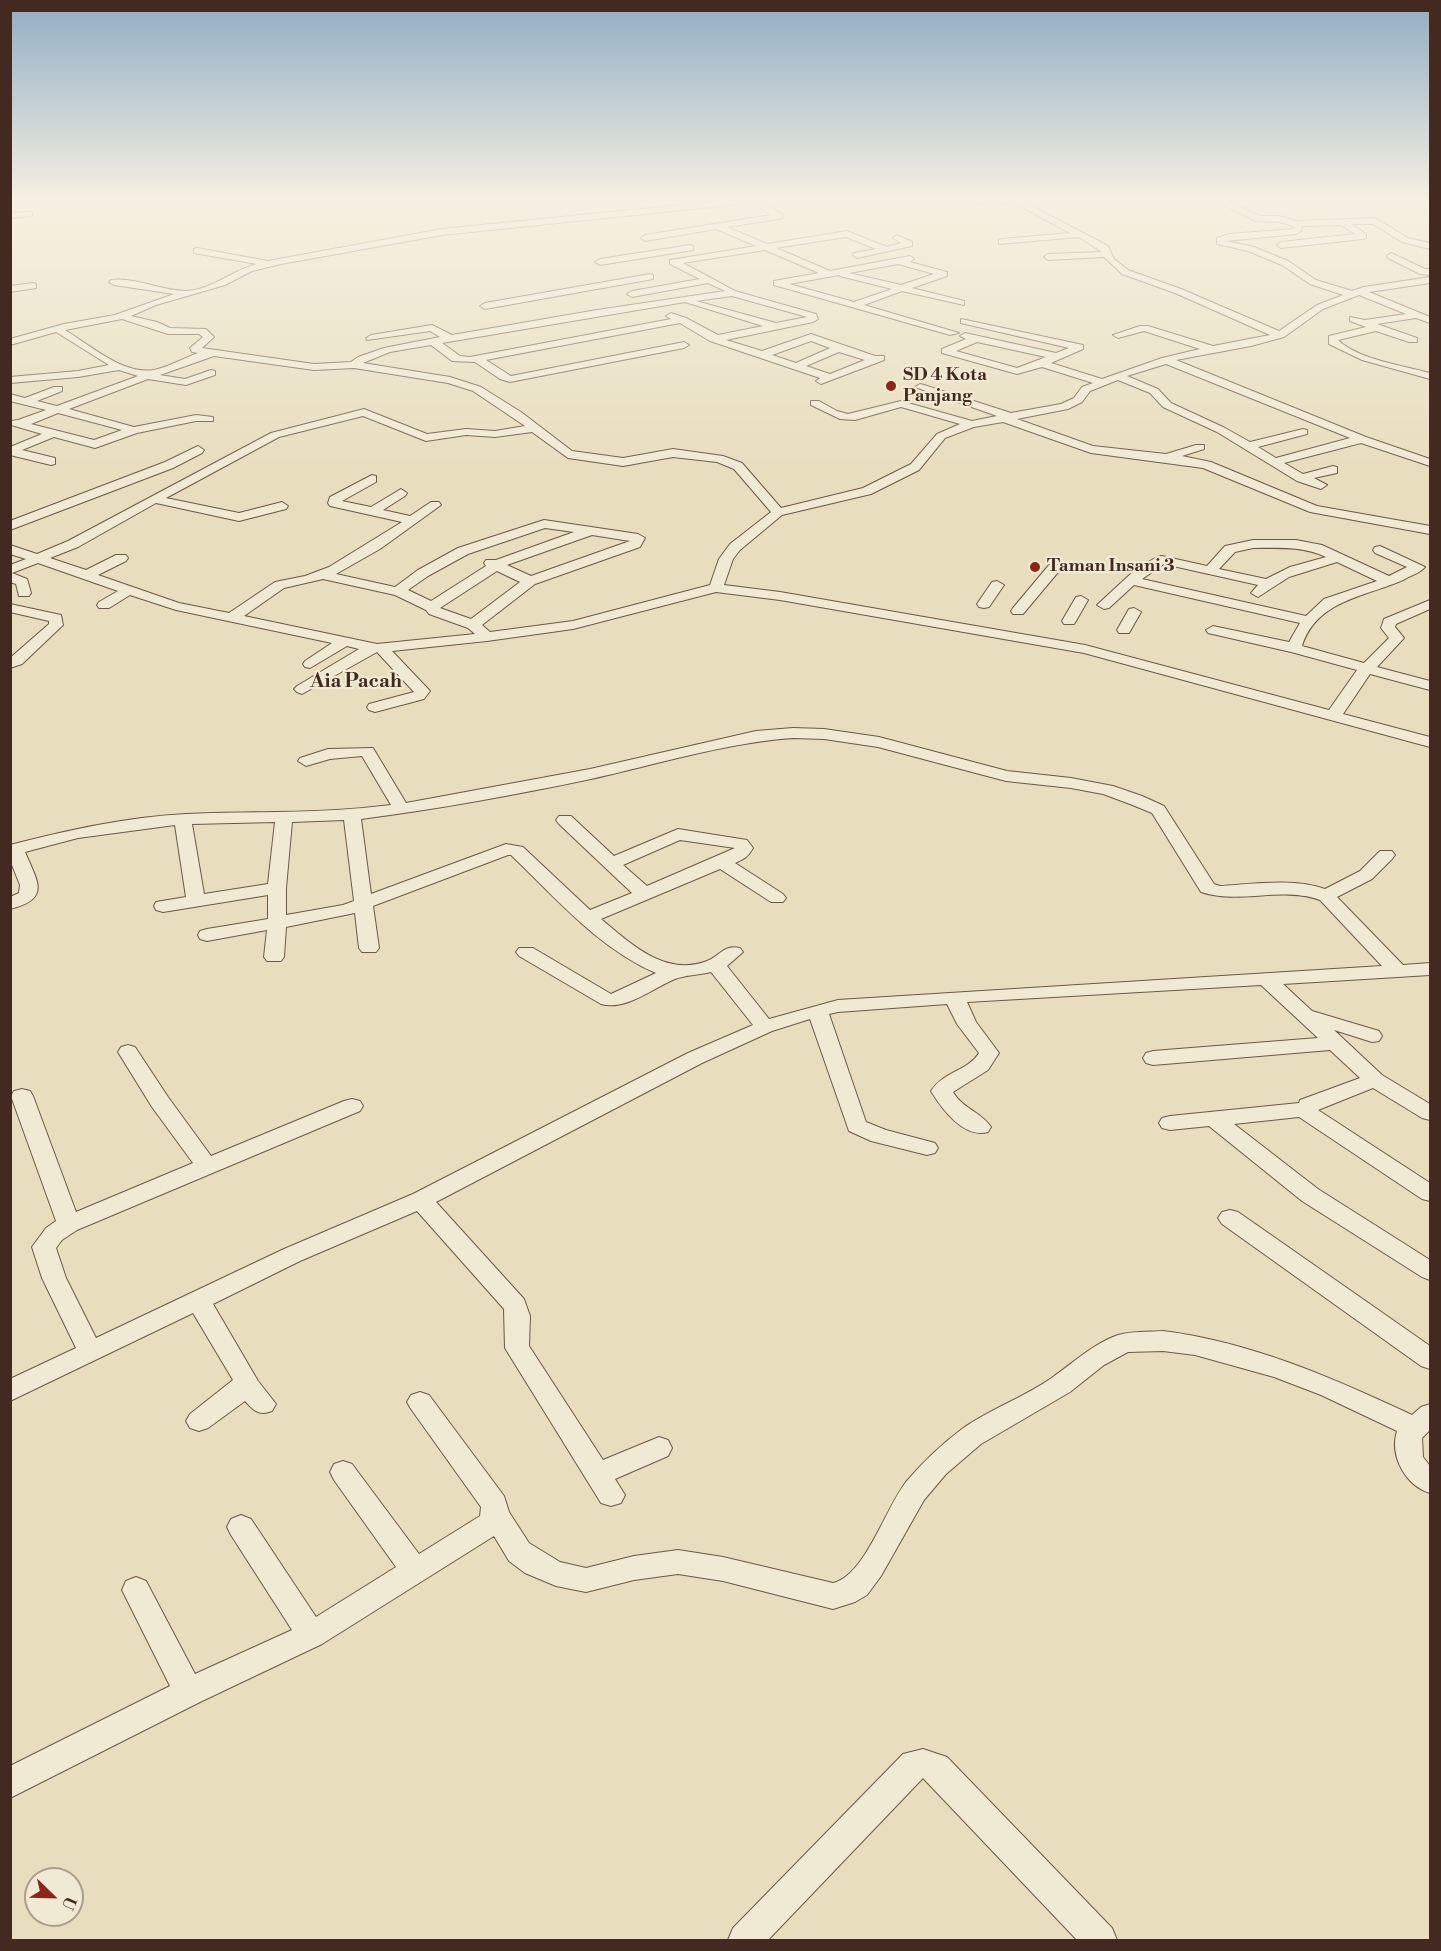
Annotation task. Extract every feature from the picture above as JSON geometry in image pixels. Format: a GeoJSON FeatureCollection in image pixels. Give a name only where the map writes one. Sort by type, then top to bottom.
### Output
{"type":"FeatureCollection","features":[{"type":"Feature","properties":{"kind":"street"},"geometry":{"type":"LineString","coordinates":[[180,292],[186,293]]}},
{"type":"Feature","properties":{"kind":"street"},"geometry":{"type":"LineString","coordinates":[[10,342],[57,329],[123,316],[189,292]]}},
{"type":"Feature","properties":{"kind":"street"},"geometry":{"type":"LineString","coordinates":[[485,306],[566,292]]}},
{"type":"Feature","properties":{"kind":"street"},"geometry":{"type":"LineString","coordinates":[[589,292],[620,309]]}},
{"type":"Feature","properties":{"kind":"street"},"geometry":{"type":"LineString","coordinates":[[625,295],[642,292]]}},
{"type":"Feature","properties":{"kind":"street"},"geometry":{"type":"LineString","coordinates":[[811,292],[954,333]]}},
{"type":"Feature","properties":{"kind":"street"},"geometry":{"type":"LineString","coordinates":[[861,292],[879,297]]}},
{"type":"Feature","properties":{"kind":"street"},"geometry":{"type":"LineString","coordinates":[[856,304],[894,292]]}},
{"type":"Feature","properties":{"kind":"street"},"geometry":{"type":"LineString","coordinates":[[916,292],[961,303]]}},
{"type":"Feature","properties":{"kind":"street"},"geometry":{"type":"LineString","coordinates":[[885,312],[944,292]]}},
{"type":"Feature","properties":{"kind":"street"},"geometry":{"type":"LineString","coordinates":[[1180,292],[1280,335]]}},
{"type":"Feature","properties":{"kind":"street"},"geometry":{"type":"LineString","coordinates":[[1350,292],[1420,311],[1431,320]]}},
{"type":"Feature","properties":{"kind":"street"},"geometry":{"type":"LineString","coordinates":[[716,588],[726,559],[735,547],[778,512],[867,491],[880,485],[915,467],[941,436],[972,424],[1071,404],[1078,400],[1086,389],[1166,360],[1212,349],[1258,342],[1280,335],[1320,307],[1362,292]]}},
{"type":"Feature","properties":{"kind":"street"},"geometry":{"type":"LineString","coordinates":[[354,365],[381,352],[620,309],[732,293],[814,317],[753,332],[680,344],[510,379],[501,376],[477,359]]}},
{"type":"Feature","properties":{"kind":"street"},"geometry":{"type":"LineString","coordinates":[[682,299],[777,326]]}},
{"type":"Feature","properties":{"kind":"street"},"geometry":{"type":"LineString","coordinates":[[913,321],[972,299]]}},
{"type":"Feature","properties":{"kind":"street"},"geometry":{"type":"LineString","coordinates":[[644,305],[688,322],[732,335]]}},
{"type":"Feature","properties":{"kind":"street"},"geometry":{"type":"LineString","coordinates":[[1364,323],[1420,311]]}},
{"type":"Feature","properties":{"kind":"street"},"geometry":{"type":"LineString","coordinates":[[941,329],[978,315]]}},
{"type":"Feature","properties":{"kind":"street"},"geometry":{"type":"LineString","coordinates":[[123,316],[138,322],[153,324],[168,332],[202,331],[209,337],[195,349],[215,353],[314,367],[354,365],[459,382],[490,396],[568,454],[623,462],[673,453],[719,459],[738,466],[778,512]]}},
{"type":"Feature","properties":{"kind":"street"},"geometry":{"type":"LineString","coordinates":[[484,319],[501,330]]}},
{"type":"Feature","properties":{"kind":"street"},"geometry":{"type":"LineString","coordinates":[[1353,319],[1413,340]]}},
{"type":"Feature","properties":{"kind":"street"},"geometry":{"type":"LineString","coordinates":[[964,321],[1079,347],[1041,363],[1017,371],[946,351],[970,338],[1055,357]]}},
{"type":"Feature","properties":{"kind":"street"},"geometry":{"type":"LineString","coordinates":[[688,322],[715,339],[832,378]]}},
{"type":"Feature","properties":{"kind":"street"},"geometry":{"type":"LineString","coordinates":[[434,342],[456,359],[477,359],[688,322]]}},
{"type":"Feature","properties":{"kind":"street"},"geometry":{"type":"LineString","coordinates":[[1118,335],[1144,327],[1212,349]]}},
{"type":"Feature","properties":{"kind":"street"},"geometry":{"type":"LineString","coordinates":[[371,338],[433,328],[451,339]]}},
{"type":"Feature","properties":{"kind":"street"},"geometry":{"type":"LineString","coordinates":[[1375,328],[1334,338],[1333,342],[1344,349],[1384,363],[1431,376]]}},
{"type":"Feature","properties":{"kind":"street"},"geometry":{"type":"LineString","coordinates":[[57,329],[118,366],[183,382],[211,374]]}},
{"type":"Feature","properties":{"kind":"street"},"geometry":{"type":"LineString","coordinates":[[753,332],[789,344]]}},
{"type":"Feature","properties":{"kind":"street"},"geometry":{"type":"LineString","coordinates":[[761,355],[814,337],[838,348],[880,358],[819,381]]}},
{"type":"Feature","properties":{"kind":"street"},"geometry":{"type":"LineString","coordinates":[[797,366],[838,348]]}},
{"type":"Feature","properties":{"kind":"street"},"geometry":{"type":"LineString","coordinates":[[983,362],[1015,348]]}},
{"type":"Feature","properties":{"kind":"street"},"geometry":{"type":"LineString","coordinates":[[15,423],[215,353]]}},
{"type":"Feature","properties":{"kind":"street"},"geometry":{"type":"LineString","coordinates":[[1166,360],[1362,439],[1431,463]]}},
{"type":"Feature","properties":{"kind":"street"},"geometry":{"type":"LineString","coordinates":[[1041,363],[1102,382]]}},
{"type":"Feature","properties":{"kind":"street"},"geometry":{"type":"LineString","coordinates":[[10,380],[78,374],[118,366]]}},
{"type":"Feature","properties":{"kind":"street"},"geometry":{"type":"LineString","coordinates":[[1117,376],[1154,391],[1167,405],[1250,446],[1301,478],[1321,485]]}},
{"type":"Feature","properties":{"kind":"street"},"geometry":{"type":"LineString","coordinates":[[920,387],[1091,449],[1207,465],[1314,509],[1431,530]]}},
{"type":"Feature","properties":{"kind":"street"},"geometry":{"type":"LineString","coordinates":[[27,401],[58,389]]}},
{"type":"Feature","properties":{"kind":"street"},"geometry":{"type":"LineString","coordinates":[[10,397],[134,430]]}},
{"type":"Feature","properties":{"kind":"street"},"geometry":{"type":"LineString","coordinates":[[815,403],[836,415],[846,417],[901,404],[972,424]]}},
{"type":"Feature","properties":{"kind":"street"},"geometry":{"type":"LineString","coordinates":[[10,570],[73,543],[282,432],[361,412],[426,438],[466,432],[495,434],[533,428]]}},
{"type":"Feature","properties":{"kind":"street"},"geometry":{"type":"LineString","coordinates":[[15,423],[95,444],[134,430],[196,418],[209,419]]}},
{"type":"Feature","properties":{"kind":"street"},"geometry":{"type":"LineString","coordinates":[[1250,446],[1303,432]]}},
{"type":"Feature","properties":{"kind":"street"},"geometry":{"type":"LineString","coordinates":[[51,461],[10,451],[53,433]]}},
{"type":"Feature","properties":{"kind":"street"},"geometry":{"type":"LineString","coordinates":[[1274,462],[1362,439]]}},
{"type":"Feature","properties":{"kind":"street"},"geometry":{"type":"LineString","coordinates":[[1162,458],[1200,447]]}},
{"type":"Feature","properties":{"kind":"street"},"geometry":{"type":"LineString","coordinates":[[10,526],[169,465],[198,450]]}},
{"type":"Feature","properties":{"kind":"street"},"geometry":{"type":"LineString","coordinates":[[1301,478],[1333,470]]}},
{"type":"Feature","properties":{"kind":"street"},"geometry":{"type":"LineString","coordinates":[[372,479],[333,502],[411,520]]}},
{"type":"Feature","properties":{"kind":"street"},"geometry":{"type":"LineString","coordinates":[[372,512],[401,493]]}},
{"type":"Feature","properties":{"kind":"street"},"geometry":{"type":"LineString","coordinates":[[154,499],[239,517],[282,506]]}},
{"type":"Feature","properties":{"kind":"street"},"geometry":{"type":"LineString","coordinates":[[233,618],[280,585],[323,575],[375,546],[435,505]]}},
{"type":"Feature","properties":{"kind":"street"},"geometry":{"type":"LineString","coordinates":[[398,591],[423,573],[463,551],[544,524],[588,532],[635,536],[639,540],[635,544],[530,581],[473,625]]}},
{"type":"Feature","properties":{"kind":"street"},"geometry":{"type":"LineString","coordinates":[[432,607],[496,565],[588,532]]}},
{"type":"Feature","properties":{"kind":"street"},"geometry":{"type":"LineString","coordinates":[[1210,570],[1226,551],[1253,544],[1308,546],[1389,581]]}},
{"type":"Feature","properties":{"kind":"street"},"geometry":{"type":"LineString","coordinates":[[10,549],[176,606],[377,647],[487,637],[573,625],[716,588],[780,596],[1085,649],[1431,742]]}},
{"type":"Feature","properties":{"kind":"street"},"geometry":{"type":"LineString","coordinates":[[1294,648],[1309,621],[1329,602],[1389,581],[1418,567],[1380,550]]}},
{"type":"Feature","properties":{"kind":"street"},"geometry":{"type":"LineString","coordinates":[[463,551],[530,581]]}},
{"type":"Feature","properties":{"kind":"street"},"geometry":{"type":"LineString","coordinates":[[87,575],[122,558]]}},
{"type":"Feature","properties":{"kind":"street"},"geometry":{"type":"LineString","coordinates":[[1248,607],[1266,583],[1280,575],[1338,558]]}},
{"type":"Feature","properties":{"kind":"street"},"geometry":{"type":"LineString","coordinates":[[1104,605],[1141,573],[1162,560],[1266,583]]}},
{"type":"Feature","properties":{"kind":"street"},"geometry":{"type":"LineString","coordinates":[[1018,610],[1054,568]]}},
{"type":"Feature","properties":{"kind":"street"},"geometry":{"type":"LineString","coordinates":[[323,575],[379,589],[398,591],[432,607],[434,611],[473,625],[487,637]]}},
{"type":"Feature","properties":{"kind":"street"},"geometry":{"type":"LineString","coordinates":[[10,577],[22,582],[24,592]]}},
{"type":"Feature","properties":{"kind":"street"},"geometry":{"type":"LineString","coordinates":[[1134,581],[1309,621]]}},
{"type":"Feature","properties":{"kind":"street"},"geometry":{"type":"LineString","coordinates":[[984,604],[997,585]]}},
{"type":"Feature","properties":{"kind":"street"},"geometry":{"type":"LineString","coordinates":[[104,605],[127,591]]}},
{"type":"Feature","properties":{"kind":"street"},"geometry":{"type":"LineString","coordinates":[[1069,621],[1081,600]]}},
{"type":"Feature","properties":{"kind":"street"},"geometry":{"type":"LineString","coordinates":[[1333,716],[1366,669],[1397,638],[1388,628],[1389,622],[1431,604]]}},
{"type":"Feature","properties":{"kind":"street"},"geometry":{"type":"LineString","coordinates":[[10,608],[48,615],[56,618],[57,621],[56,625],[10,664]]}},
{"type":"Feature","properties":{"kind":"street"},"geometry":{"type":"LineString","coordinates":[[1124,630],[1134,612]]}},
{"type":"Feature","properties":{"kind":"street"},"geometry":{"type":"LineString","coordinates":[[1213,630],[1294,648],[1431,686]]}},
{"type":"Feature","properties":{"kind":"street"},"geometry":{"type":"LineString","coordinates":[[310,664],[344,642]]}},
{"type":"Feature","properties":{"kind":"street"},"geometry":{"type":"LineString","coordinates":[[302,690],[377,647]]}},
{"type":"Feature","properties":{"kind":"street"},"geometry":{"type":"LineString","coordinates":[[375,707],[419,696],[422,692],[377,647]]}},
{"type":"Feature","properties":{"kind":"street"},"geometry":{"type":"LineString","coordinates":[[10,904],[28,896],[29,891],[29,885],[13,850],[90,831],[183,819],[352,815],[435,804],[590,774],[756,736],[793,733],[824,734],[879,742],[1006,776],[1071,783],[1107,790],[1158,810],[1207,888],[1219,892],[1264,889],[1309,890],[1326,896],[1396,970]]}},
{"type":"Feature","properties":{"kind":"street"},"geometry":{"type":"LineString","coordinates":[[306,761],[328,754],[367,751],[401,808]]}},
{"type":"Feature","properties":{"kind":"street"},"geometry":{"type":"LineString","coordinates":[[352,815],[369,948]]}},
{"type":"Feature","properties":{"kind":"street"},"geometry":{"type":"LineString","coordinates":[[274,957],[277,888],[284,816]]}},
{"type":"Feature","properties":{"kind":"street"},"geometry":{"type":"LineString","coordinates":[[183,819],[196,900]]}},
{"type":"Feature","properties":{"kind":"street"},"geometry":{"type":"LineString","coordinates":[[565,820],[644,894]]}},
{"type":"Feature","properties":{"kind":"street"},"geometry":{"type":"LineString","coordinates":[[588,918],[741,854],[744,848],[741,844],[678,834],[610,864]]}},
{"type":"Feature","properties":{"kind":"street"},"geometry":{"type":"LineString","coordinates":[[207,935],[338,912],[363,905],[512,849],[517,851],[588,918],[631,952],[675,972]]}},
{"type":"Feature","properties":{"kind":"street"},"geometry":{"type":"LineString","coordinates":[[1326,896],[1365,875],[1386,855]]}},
{"type":"Feature","properties":{"kind":"street"},"geometry":{"type":"LineString","coordinates":[[720,861],[777,898]]}},
{"type":"Feature","properties":{"kind":"street"},"geometry":{"type":"LineString","coordinates":[[163,906],[277,888]]}},
{"type":"Feature","properties":{"kind":"street"},"geometry":{"type":"LineString","coordinates":[[526,952],[608,1000],[617,999],[675,972],[716,965],[733,952]]}},
{"type":"Feature","properties":{"kind":"street"},"geometry":{"type":"LineString","coordinates":[[716,965],[765,1027]]}},
{"type":"Feature","properties":{"kind":"street"},"geometry":{"type":"LineString","coordinates":[[10,1391],[199,1302],[292,1255],[421,1200],[695,1058],[765,1027],[817,1010],[954,997],[1431,969]]}},
{"type":"Feature","properties":{"kind":"street"},"geometry":{"type":"LineString","coordinates":[[1265,978],[1375,1080],[1431,1113]]}},
{"type":"Feature","properties":{"kind":"street"},"geometry":{"type":"LineString","coordinates":[[954,997],[967,1024],[989,1053],[984,1063],[947,1084],[942,1091],[951,1107],[980,1126]]}},
{"type":"Feature","properties":{"kind":"street"},"geometry":{"type":"LineString","coordinates":[[817,1010],[857,1125],[879,1136],[927,1148]]}},
{"type":"Feature","properties":{"kind":"street"},"geometry":{"type":"LineString","coordinates":[[1305,1014],[1372,1036]]}},
{"type":"Feature","properties":{"kind":"street"},"geometry":{"type":"LineString","coordinates":[[1153,1058],[1336,1043]]}},
{"type":"Feature","properties":{"kind":"street"},"geometry":{"type":"LineString","coordinates":[[128,1052],[160,1102],[207,1166]]}},
{"type":"Feature","properties":{"kind":"street"},"geometry":{"type":"LineString","coordinates":[[1170,1123],[1307,1109],[1313,1102],[1375,1080]]}},
{"type":"Feature","properties":{"kind":"street"},"geometry":{"type":"LineString","coordinates":[[21,1096],[69,1224]]}},
{"type":"Feature","properties":{"kind":"street"},"geometry":{"type":"LineString","coordinates":[[91,1353],[54,1278],[44,1247],[59,1229],[352,1106]]}},
{"type":"Feature","properties":{"kind":"street"},"geometry":{"type":"LineString","coordinates":[[1307,1109],[1310,1116],[1431,1193]]}},
{"type":"Feature","properties":{"kind":"street"},"geometry":{"type":"LineString","coordinates":[[1213,1118],[1310,1195],[1431,1271]]}},
{"type":"Feature","properties":{"kind":"street"},"geometry":{"type":"LineString","coordinates":[[421,1200],[516,1305],[519,1313],[514,1341],[517,1348],[605,1484],[659,1448]]}},
{"type":"Feature","properties":{"kind":"street"},"geometry":{"type":"LineString","coordinates":[[1230,1218],[1431,1359]]}},
{"type":"Feature","properties":{"kind":"street"},"geometry":{"type":"LineString","coordinates":[[199,1302],[243,1375],[246,1385],[263,1404]]}},
{"type":"Feature","properties":{"kind":"street"},"geometry":{"type":"LineString","coordinates":[[420,1402],[494,1504],[496,1515],[519,1552],[535,1564],[556,1574],[586,1580],[634,1568],[678,1562],[723,1569],[833,1596],[845,1593],[857,1586],[871,1566],[914,1492],[946,1459],[972,1437],[1061,1385],[1095,1358],[1124,1343],[1140,1341],[1195,1345],[1279,1369],[1423,1421],[1409,1434],[1409,1454],[1414,1470],[1431,1482]]}},
{"type":"Feature","properties":{"kind":"street"},"geometry":{"type":"LineString","coordinates":[[199,1421],[246,1385]]}},
{"type":"Feature","properties":{"kind":"street"},"geometry":{"type":"LineString","coordinates":[[344,1472],[414,1571]]}},
{"type":"Feature","properties":{"kind":"street"},"geometry":{"type":"LineString","coordinates":[[10,1783],[189,1692],[312,1635],[490,1524],[496,1515]]}},
{"type":"Feature","properties":{"kind":"street"},"geometry":{"type":"LineString","coordinates":[[241,1527],[312,1635]]}},
{"type":"Feature","properties":{"kind":"street"},"geometry":{"type":"LineString","coordinates":[[136,1590],[189,1692]]}},
{"type":"Feature","properties":{"kind":"street"},"geometry":{"type":"LineString","coordinates":[[745,1941],[914,1765],[927,1763],[936,1768],[1100,1941]]}},
{"type":"Feature","properties":{"kind":"place","name":"SD 4 Kota Panjang"},"geometry":{"type":"Point","coordinates":[891,386]}},
{"type":"Feature","properties":{"kind":"place","name":"Taman Insani 3"},"geometry":{"type":"Point","coordinates":[1035,567]}},
{"type":"Feature","properties":{"kind":"district","name":"Aia Pacah"},"geometry":{"type":"Point","coordinates":[356,682]}}]}
